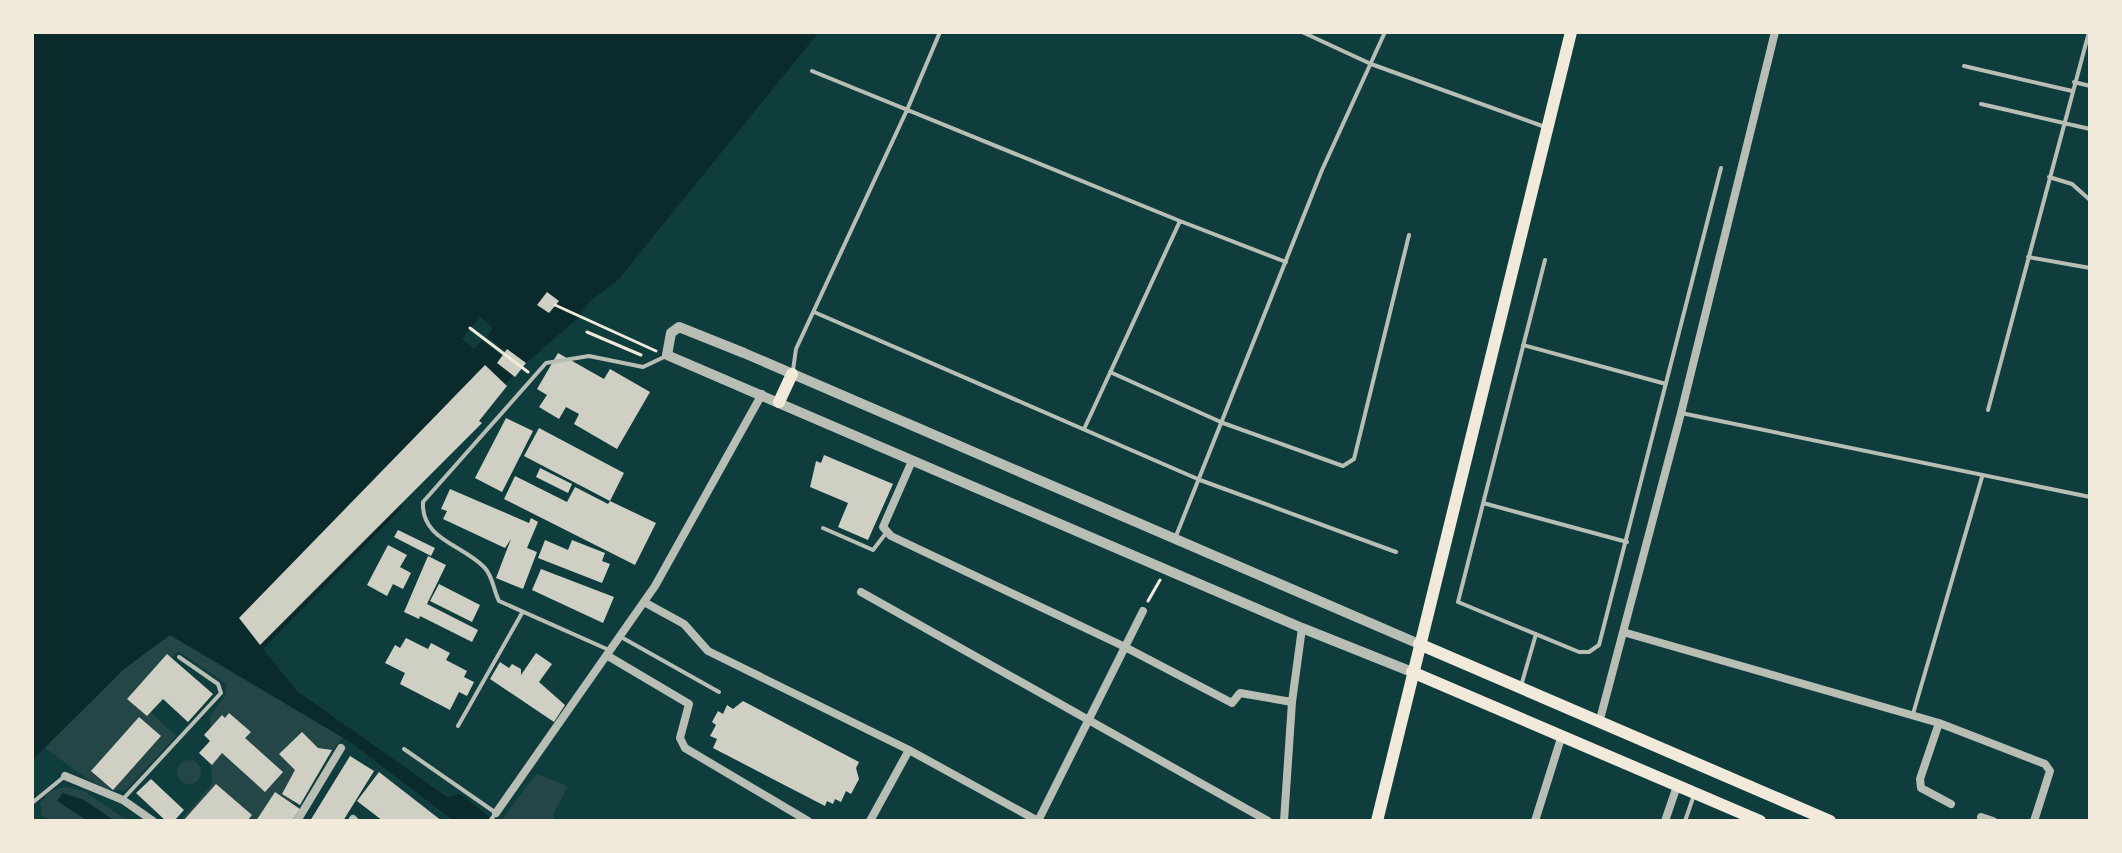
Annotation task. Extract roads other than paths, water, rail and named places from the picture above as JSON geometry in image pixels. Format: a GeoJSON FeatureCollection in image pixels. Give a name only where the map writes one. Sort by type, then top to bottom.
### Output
{"type":"FeatureCollection","features":[{"type":"Feature","properties":{"kind":"main road"},"geometry":{"type":"LineString","coordinates":[[1377,821],[1571,32]]}},
{"type":"Feature","properties":{"kind":"main road"},"geometry":{"type":"LineString","coordinates":[[779,402],[792,374]]}},
{"type":"Feature","properties":{"kind":"main road"},"geometry":{"type":"LineString","coordinates":[[1419,644],[1830,821]]}},
{"type":"Feature","properties":{"kind":"main road"},"geometry":{"type":"LineString","coordinates":[[1412,672],[1760,821]]}},
{"type":"Feature","properties":{"kind":"main road"},"geometry":{"type":"LineString","coordinates":[[1598,751],[1603,725]]}},
{"type":"Feature","properties":{"kind":"street"},"geometry":{"type":"LineString","coordinates":[[1603,725],[1623,632],[1681,413],[1775,32]]}},
{"type":"Feature","properties":{"kind":"street"},"geometry":{"type":"LineString","coordinates":[[1412,672],[1302,628],[667,355],[671,333],[679,327],[1419,644]]}},
{"type":"Feature","properties":{"kind":"street"},"geometry":{"type":"LineString","coordinates":[[493,817],[644,602],[719,478],[762,394]]}},
{"type":"Feature","properties":{"kind":"street"},"geometry":{"type":"LineString","coordinates":[[912,461],[883,527],[886,533],[1123,646],[1232,703],[1240,693],[1292,702]]}},
{"type":"Feature","properties":{"kind":"street"},"geometry":{"type":"LineString","coordinates":[[861,592],[1268,821]]}},
{"type":"Feature","properties":{"kind":"street"},"geometry":{"type":"LineString","coordinates":[[644,602],[684,624],[708,651],[909,750],[1038,821],[1143,611]]}},
{"type":"Feature","properties":{"kind":"street"},"geometry":{"type":"LineString","coordinates":[[1284,821],[1292,702],[1302,628]]}},
{"type":"Feature","properties":{"kind":"street"},"geometry":{"type":"LineString","coordinates":[[1623,632],[1939,723],[2045,764],[2050,771],[2049,783],[2034,821]]}},
{"type":"Feature","properties":{"kind":"street"},"geometry":{"type":"LineString","coordinates":[[610,653],[689,704],[680,738],[685,748],[808,821]]}},
{"type":"Feature","properties":{"kind":"street"},"geometry":{"type":"LineString","coordinates":[[1939,723],[1920,779],[1921,788],[1951,804]]}},
{"type":"Feature","properties":{"kind":"street"},"geometry":{"type":"LineString","coordinates":[[1535,821],[1562,735]]}},
{"type":"Feature","properties":{"kind":"street"},"geometry":{"type":"LineString","coordinates":[[297,821],[341,748]]}},
{"type":"Feature","properties":{"kind":"street"},"geometry":{"type":"LineString","coordinates":[[870,821],[909,750]]}},
{"type":"Feature","properties":{"kind":"street"},"geometry":{"type":"LineString","coordinates":[[65,776],[123,800],[153,821]]}},
{"type":"Feature","properties":{"kind":"street"},"geometry":{"type":"LineString","coordinates":[[1665,821],[1677,786]]}},
{"type":"Feature","properties":{"kind":"street"},"geometry":{"type":"LineString","coordinates":[[1981,817],[1993,821]]}},
{"type":"Feature","properties":{"kind":"lane"},"geometry":{"type":"LineString","coordinates":[[792,374],[796,349],[940,32]]}},
{"type":"Feature","properties":{"kind":"lane"},"geometry":{"type":"LineString","coordinates":[[1302,32],[1371,64],[1547,128]]}},
{"type":"Feature","properties":{"kind":"lane"},"geometry":{"type":"LineString","coordinates":[[1174,540],[1322,170],[1385,32]]}},
{"type":"Feature","properties":{"kind":"lane"},"geometry":{"type":"LineString","coordinates":[[1988,410],[2089,32]]}},
{"type":"Feature","properties":{"kind":"lane"},"geometry":{"type":"LineString","coordinates":[[1964,66],[2072,91]]}},
{"type":"Feature","properties":{"kind":"lane"},"geometry":{"type":"LineString","coordinates":[[812,71],[1286,262]]}},
{"type":"Feature","properties":{"kind":"lane"},"geometry":{"type":"LineString","coordinates":[[2074,82],[2090,86]]}},
{"type":"Feature","properties":{"kind":"lane"},"geometry":{"type":"LineString","coordinates":[[1981,104],[2090,129]]}},
{"type":"Feature","properties":{"kind":"lane"},"geometry":{"type":"LineString","coordinates":[[1545,260],[1458,602],[1579,652],[1589,652],[1599,645],[1721,168]]}},
{"type":"Feature","properties":{"kind":"lane"},"geometry":{"type":"LineString","coordinates":[[2049,177],[2072,184],[2090,200]]}},
{"type":"Feature","properties":{"kind":"lane"},"geometry":{"type":"LineString","coordinates":[[1085,427],[1180,221]]}},
{"type":"Feature","properties":{"kind":"lane"},"geometry":{"type":"LineString","coordinates":[[1110,372],[1223,423],[1343,466],[1350,464],[1354,459],[1409,235]]}},
{"type":"Feature","properties":{"kind":"lane"},"geometry":{"type":"LineString","coordinates":[[2028,257],[2090,268]]}},
{"type":"Feature","properties":{"kind":"lane"},"geometry":{"type":"LineString","coordinates":[[814,312],[1085,427],[1200,480],[1396,552]]}},
{"type":"Feature","properties":{"kind":"lane"},"geometry":{"type":"LineString","coordinates":[[1523,345],[1666,384]]}},
{"type":"Feature","properties":{"kind":"lane"},"geometry":{"type":"LineString","coordinates":[[610,653],[499,601],[491,577],[481,564],[428,529],[422,517],[423,502],[546,363],[589,356],[643,367],[667,355]]}},
{"type":"Feature","properties":{"kind":"lane"},"geometry":{"type":"LineString","coordinates":[[1681,413],[2090,497]]}},
{"type":"Feature","properties":{"kind":"lane"},"geometry":{"type":"LineString","coordinates":[[1912,716],[1982,477]]}},
{"type":"Feature","properties":{"kind":"lane"},"geometry":{"type":"LineString","coordinates":[[1483,503],[1627,542]]}},
{"type":"Feature","properties":{"kind":"lane"},"geometry":{"type":"LineString","coordinates":[[823,528],[873,550],[886,533]]}},
{"type":"Feature","properties":{"kind":"lane"},"geometry":{"type":"LineString","coordinates":[[458,726],[522,613]]}},
{"type":"Feature","properties":{"kind":"lane"},"geometry":{"type":"LineString","coordinates":[[1520,688],[1536,634]]}},
{"type":"Feature","properties":{"kind":"lane"},"geometry":{"type":"LineString","coordinates":[[621,637],[719,692]]}},
{"type":"Feature","properties":{"kind":"lane"},"geometry":{"type":"LineString","coordinates":[[123,800],[221,693],[218,684],[179,657]]}},
{"type":"Feature","properties":{"kind":"lane"},"geometry":{"type":"LineString","coordinates":[[404,749],[493,817]]}},
{"type":"Feature","properties":{"kind":"lane"},"geometry":{"type":"LineString","coordinates":[[32,803],[65,776]]}},
{"type":"Feature","properties":{"kind":"lane"},"geometry":{"type":"LineString","coordinates":[[1685,821],[1695,793]]}}]}
